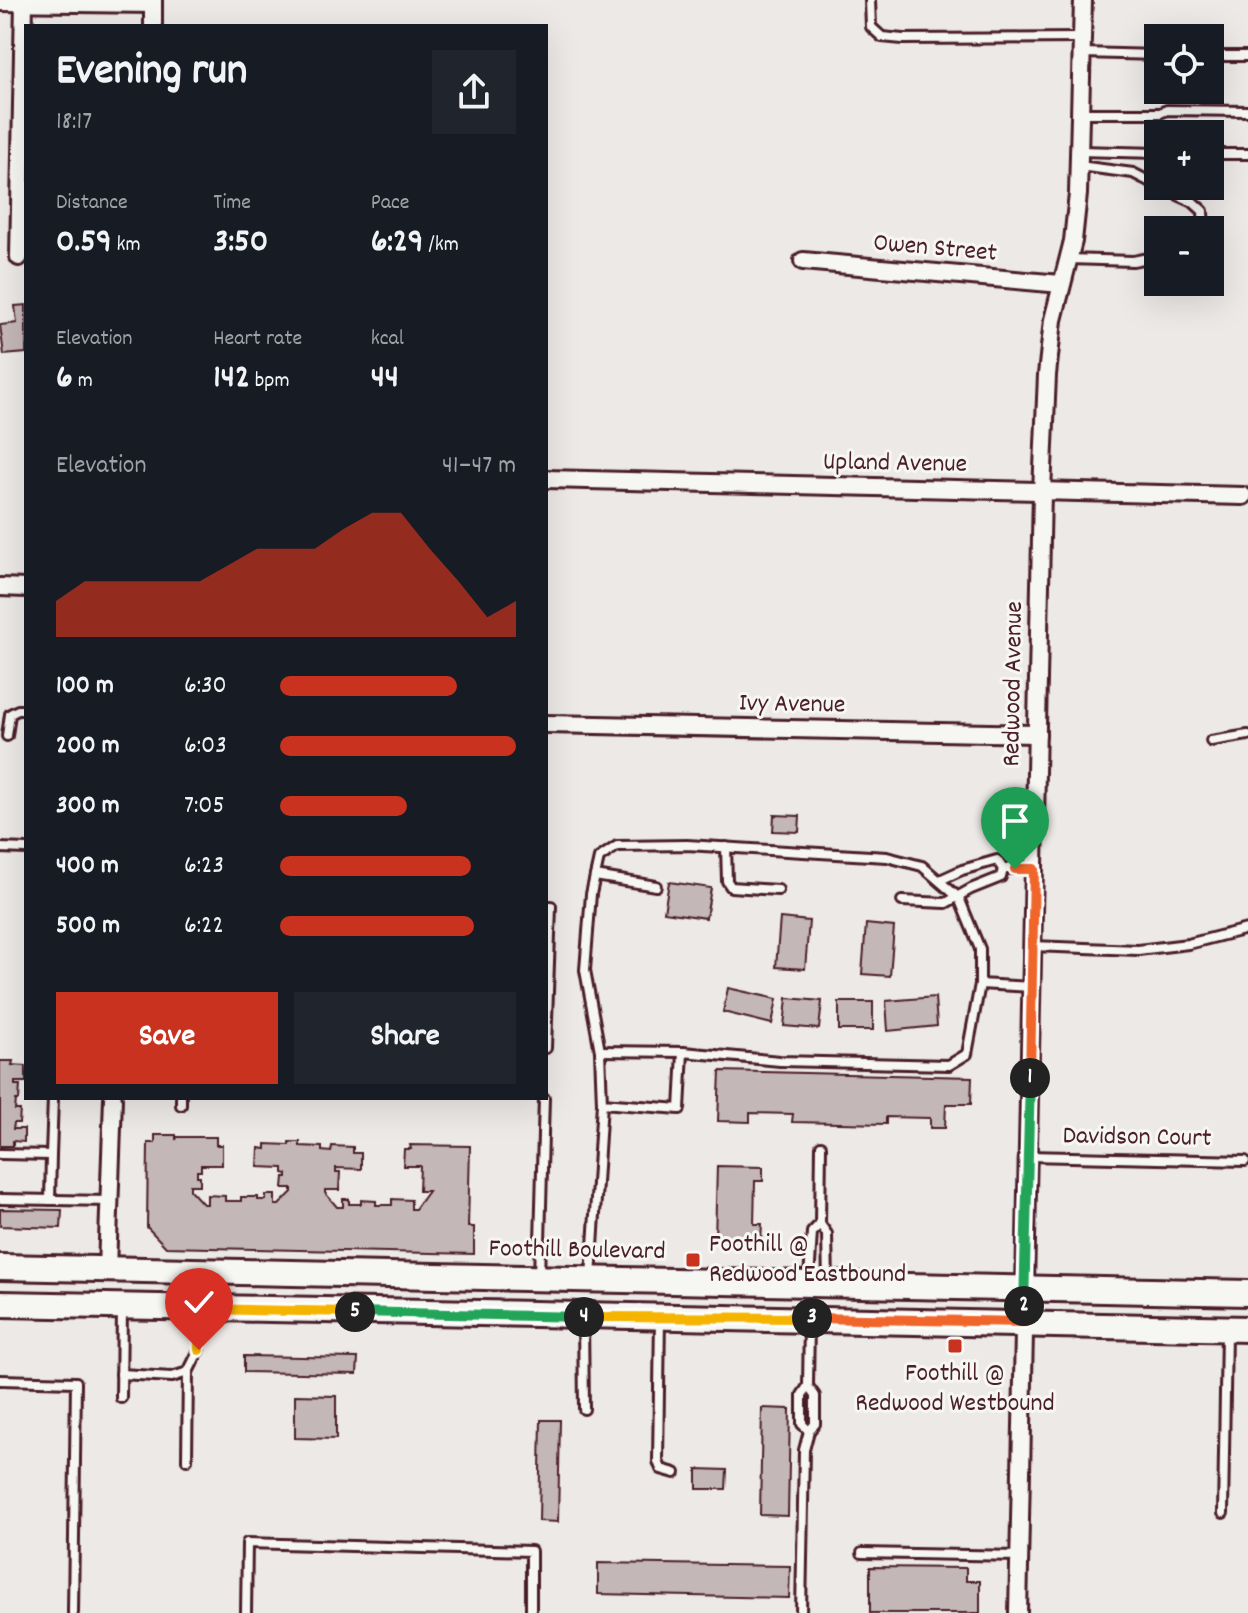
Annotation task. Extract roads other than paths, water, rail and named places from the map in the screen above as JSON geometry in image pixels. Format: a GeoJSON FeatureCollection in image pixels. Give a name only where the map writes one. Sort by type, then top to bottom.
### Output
{"type":"FeatureCollection","features":[{"type":"Feature","properties":{"kind":"main road","name":"Foothill Boulevard"},"geometry":{"type":"LineString","coordinates":[[0,1267],[1248,1293]]}},
{"type":"Feature","properties":{"kind":"main road"},"geometry":{"type":"LineString","coordinates":[[0,1304],[1237,1328]]}},
{"type":"Feature","properties":{"kind":"street","name":"Redwood Avenue"},"geometry":{"type":"LineString","coordinates":[[1018,1613],[1042,492],[1047,375],[1053,320],[1073,241],[1079,159],[1083,0]]}},
{"type":"Feature","properties":{"kind":"street"},"geometry":{"type":"LineString","coordinates":[[0,2],[153,2],[153,24]]}},
{"type":"Feature","properties":{"kind":"street"},"geometry":{"type":"LineString","coordinates":[[19,257],[24,2]]}},
{"type":"Feature","properties":{"kind":"street","name":"Owen Street"},"geometry":{"type":"LineString","coordinates":[[803,261],[1061,284]]}},
{"type":"Feature","properties":{"kind":"street","name":"Upland Avenue"},"geometry":{"type":"LineString","coordinates":[[548,479],[1243,496]]}},
{"type":"Feature","properties":{"kind":"street"},"geometry":{"type":"LineString","coordinates":[[0,587],[24,588]]}},
{"type":"Feature","properties":{"kind":"street","name":"Ivy Avenue"},"geometry":{"type":"LineString","coordinates":[[548,724],[1037,734]]}},
{"type":"Feature","properties":{"kind":"street"},"geometry":{"type":"LineString","coordinates":[[107,1269],[113,1100]]}},
{"type":"Feature","properties":{"kind":"lane"},"geometry":{"type":"LineString","coordinates":[[870,0],[871,27],[882,37],[1082,46],[1144,53]]}},
{"type":"Feature","properties":{"kind":"lane"},"geometry":{"type":"LineString","coordinates":[[1224,56],[1248,56]]}},
{"type":"Feature","properties":{"kind":"lane"},"geometry":{"type":"LineString","coordinates":[[1080,113],[1248,111]]}},
{"type":"Feature","properties":{"kind":"lane"},"geometry":{"type":"LineString","coordinates":[[1079,159],[1144,154]]}},
{"type":"Feature","properties":{"kind":"lane"},"geometry":{"type":"LineString","coordinates":[[1224,154],[1248,154]]}},
{"type":"Feature","properties":{"kind":"lane"},"geometry":{"type":"LineString","coordinates":[[1079,159],[1144,179]]}},
{"type":"Feature","properties":{"kind":"lane"},"geometry":{"type":"LineString","coordinates":[[1189,200],[1203,211],[1203,216]]}},
{"type":"Feature","properties":{"kind":"lane"},"geometry":{"type":"LineString","coordinates":[[1068,259],[1144,259]]}},
{"type":"Feature","properties":{"kind":"lane"},"geometry":{"type":"LineString","coordinates":[[7,736],[10,714],[24,710]]}},
{"type":"Feature","properties":{"kind":"lane"},"geometry":{"type":"LineString","coordinates":[[1211,741],[1248,735]]}},
{"type":"Feature","properties":{"kind":"lane"},"geometry":{"type":"LineString","coordinates":[[591,1279],[602,1103],[600,1051],[585,970],[591,894],[599,858],[617,846],[726,847],[887,857],[922,866],[959,898],[980,949],[980,984],[967,1054],[949,1065],[780,1061],[683,1052],[600,1051]]}},
{"type":"Feature","properties":{"kind":"lane"},"geometry":{"type":"LineString","coordinates":[[726,847],[727,881],[731,887],[778,890]]}},
{"type":"Feature","properties":{"kind":"lane"},"geometry":{"type":"LineString","coordinates":[[0,848],[24,849]]}},
{"type":"Feature","properties":{"kind":"lane"},"geometry":{"type":"LineString","coordinates":[[902,901],[946,903],[1001,877],[1003,869],[997,860],[940,880]]}},
{"type":"Feature","properties":{"kind":"lane"},"geometry":{"type":"LineString","coordinates":[[967,869],[977,887]]}},
{"type":"Feature","properties":{"kind":"lane"},"geometry":{"type":"LineString","coordinates":[[1003,869],[1034,869]]}},
{"type":"Feature","properties":{"kind":"lane"},"geometry":{"type":"LineString","coordinates":[[595,876],[656,886]]}},
{"type":"Feature","properties":{"kind":"lane"},"geometry":{"type":"LineString","coordinates":[[548,906],[551,906],[548,991]]}},
{"type":"Feature","properties":{"kind":"lane"},"geometry":{"type":"LineString","coordinates":[[1032,946],[1138,950],[1188,944],[1247,929]]}},
{"type":"Feature","properties":{"kind":"lane"},"geometry":{"type":"LineString","coordinates":[[980,984],[1031,987]]}},
{"type":"Feature","properties":{"kind":"lane"},"geometry":{"type":"LineString","coordinates":[[602,1103],[680,1109],[683,1052]]}},
{"type":"Feature","properties":{"kind":"lane"},"geometry":{"type":"LineString","coordinates":[[50,1200],[53,1100]]}},
{"type":"Feature","properties":{"kind":"lane"},"geometry":{"type":"LineString","coordinates":[[539,1278],[544,1100]]}},
{"type":"Feature","properties":{"kind":"lane"},"geometry":{"type":"LineString","coordinates":[[819,1284],[827,1234],[820,1224],[821,1146]]}},
{"type":"Feature","properties":{"kind":"lane"},"geometry":{"type":"LineString","coordinates":[[0,1154],[51,1155]]}},
{"type":"Feature","properties":{"kind":"lane","name":"Davidson Court"},"geometry":{"type":"LineString","coordinates":[[1028,1156],[1245,1161]]}},
{"type":"Feature","properties":{"kind":"lane"},"geometry":{"type":"LineString","coordinates":[[0,1199],[109,1201]]}},
{"type":"Feature","properties":{"kind":"lane"},"geometry":{"type":"LineString","coordinates":[[819,1284],[812,1232],[820,1224]]}},
{"type":"Feature","properties":{"kind":"lane"},"geometry":{"type":"LineString","coordinates":[[121,1398],[122,1307]]}},
{"type":"Feature","properties":{"kind":"lane"},"geometry":{"type":"LineString","coordinates":[[187,1460],[188,1372],[199,1350],[199,1309]]}},
{"type":"Feature","properties":{"kind":"lane"},"geometry":{"type":"LineString","coordinates":[[583,1317],[584,1409]]}},
{"type":"Feature","properties":{"kind":"lane"},"geometry":{"type":"LineString","coordinates":[[660,1317],[658,1461],[661,1469],[675,1473]]}},
{"type":"Feature","properties":{"kind":"lane"},"geometry":{"type":"LineString","coordinates":[[801,1613],[804,1450],[809,1431],[815,1424],[815,1396],[808,1386],[809,1318]]}},
{"type":"Feature","properties":{"kind":"lane"},"geometry":{"type":"LineString","coordinates":[[1223,1513],[1237,1328]]}},
{"type":"Feature","properties":{"kind":"lane"},"geometry":{"type":"LineString","coordinates":[[121,1374],[172,1377],[188,1372]]}},
{"type":"Feature","properties":{"kind":"lane"},"geometry":{"type":"LineString","coordinates":[[0,1380],[76,1382],[73,1613]]}},
{"type":"Feature","properties":{"kind":"lane"},"geometry":{"type":"LineString","coordinates":[[246,1613],[247,1543],[531,1551],[531,1613]]}},
{"type":"Feature","properties":{"kind":"lane"},"geometry":{"type":"LineString","coordinates":[[862,1553],[1020,1556]]}},
{"type":"Feature","properties":{"kind":"place","name":"Foothill @ Redwood Eastbound"},"geometry":{"type":"Point","coordinates":[693,1260]}},
{"type":"Feature","properties":{"kind":"place","name":"Foothill @ Redwood Westbound"},"geometry":{"type":"Point","coordinates":[955,1346]}}]}
